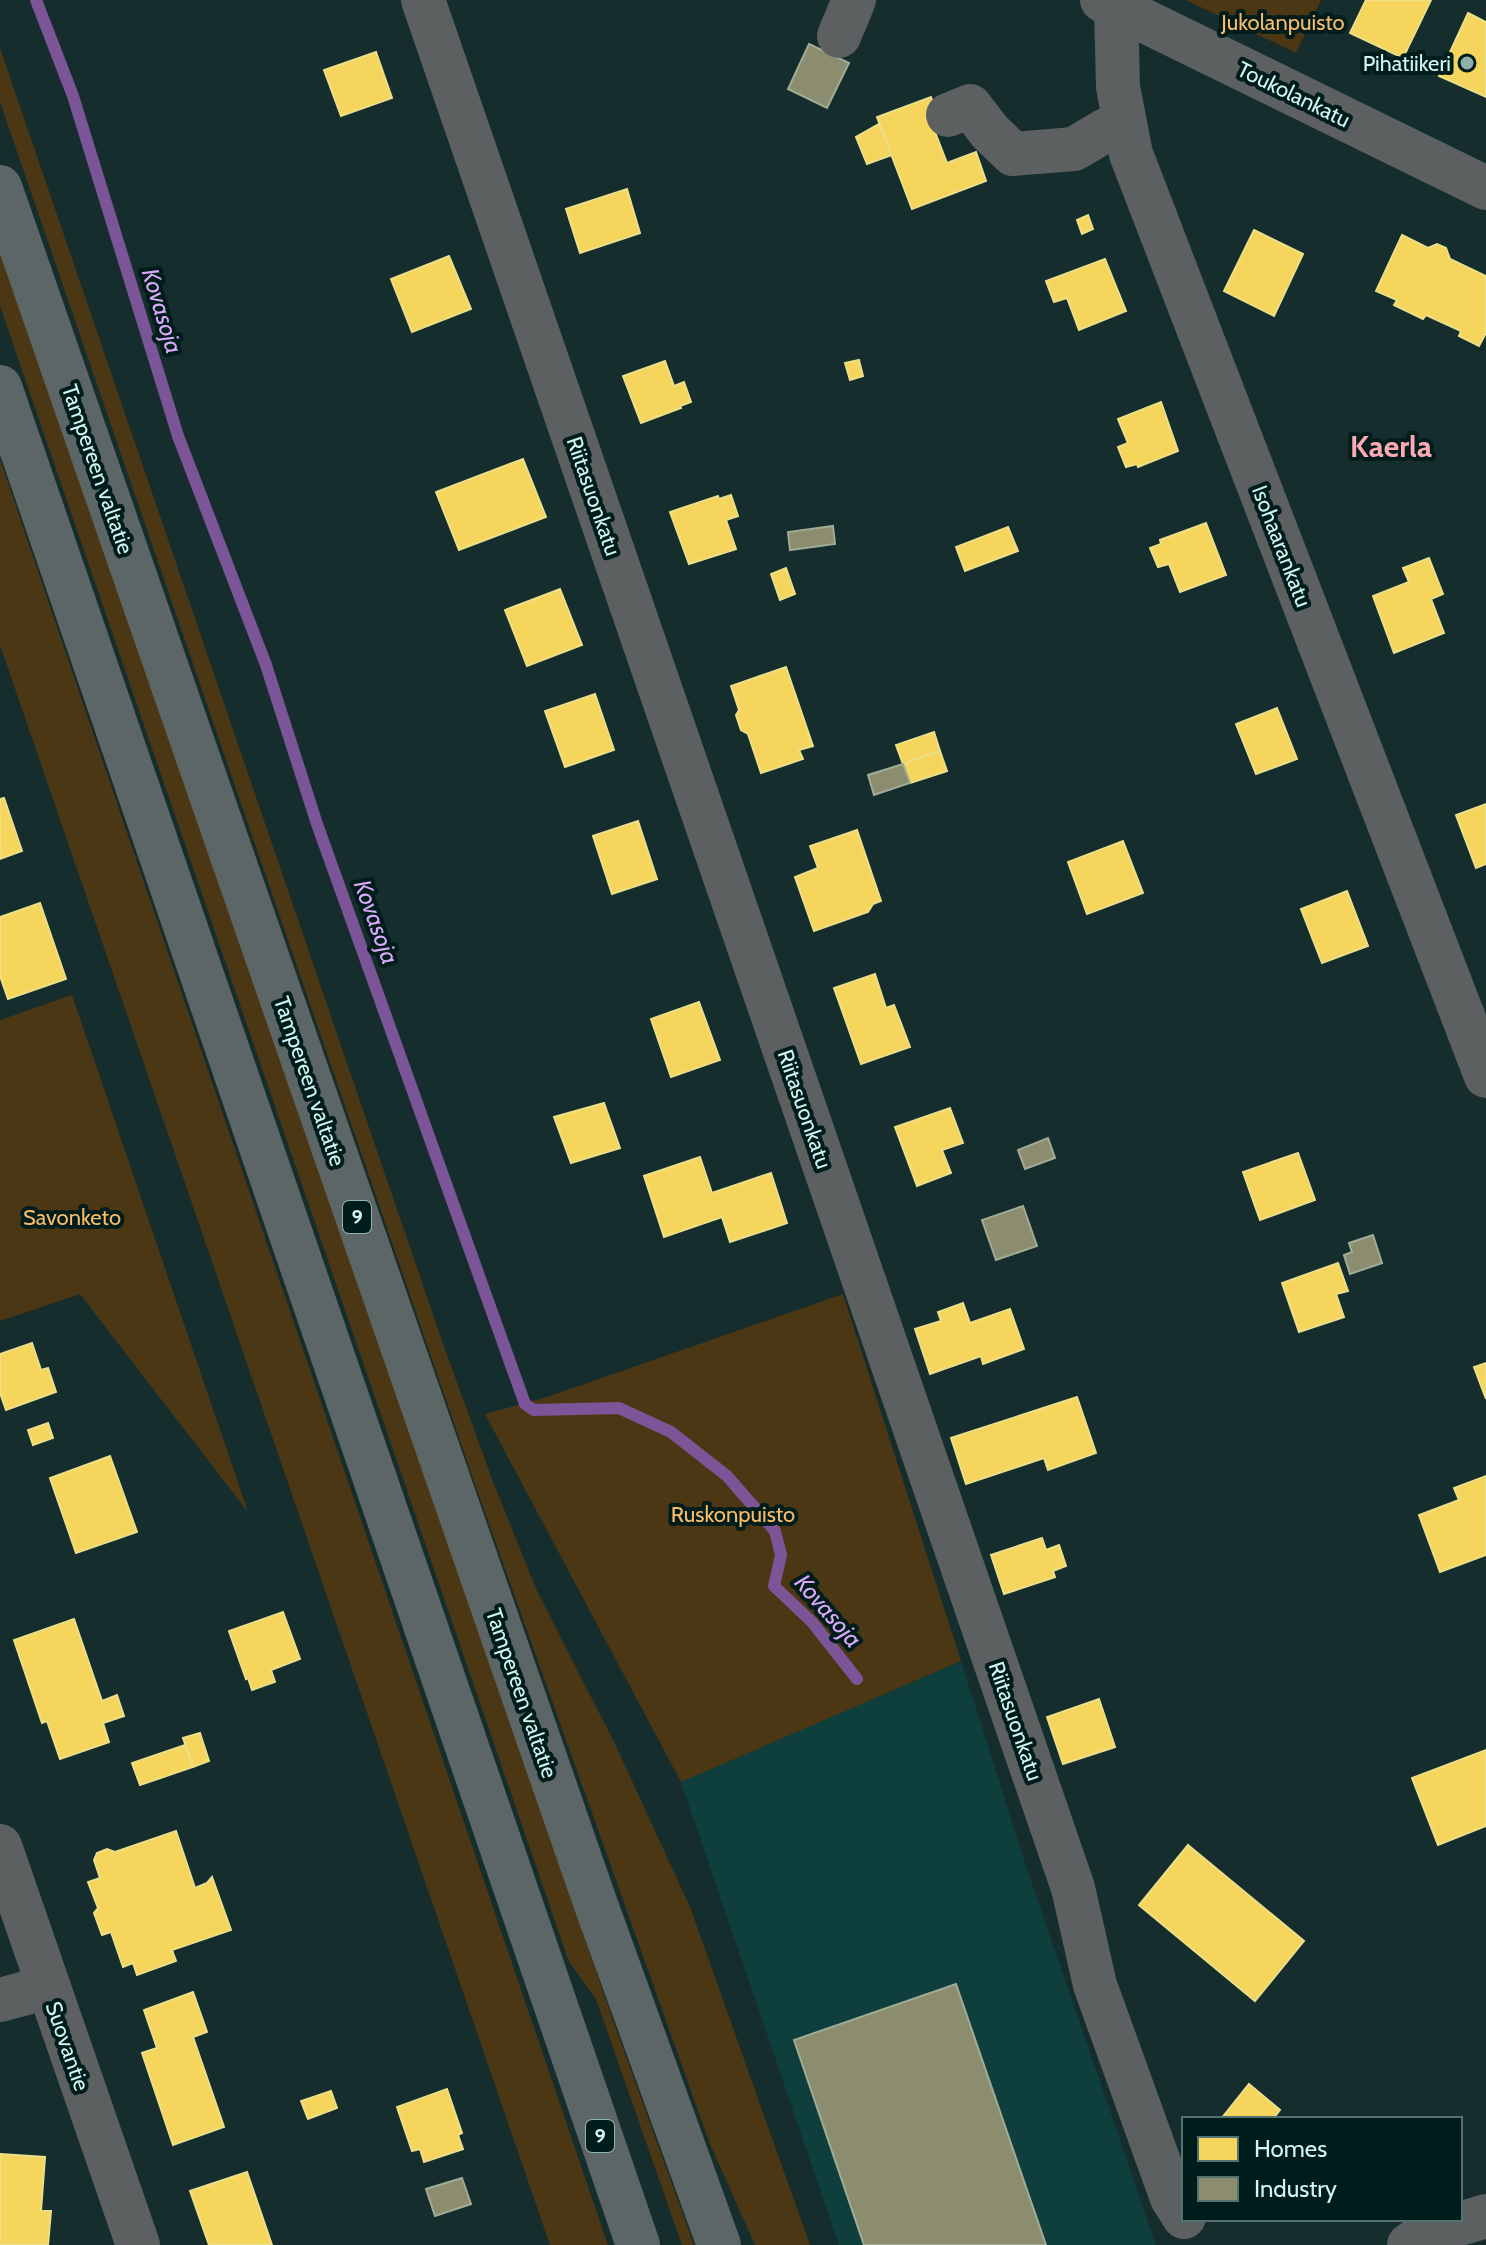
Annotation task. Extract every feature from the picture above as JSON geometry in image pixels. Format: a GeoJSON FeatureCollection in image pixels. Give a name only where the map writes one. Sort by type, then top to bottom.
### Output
{"type":"FeatureCollection","features":[{"type":"Feature","properties":{"kind":"highway","name":"Tampereen valtatie"},"geometry":{"type":"LineString","coordinates":[[0,187],[595,1902],[719,2245]]}},
{"type":"Feature","properties":{"kind":"highway","name":"9"},"geometry":{"type":"LineString","coordinates":[[0,387],[638,2245]]}},
{"type":"Feature","properties":{"kind":"street","name":"Riitasuonkatu"},"geometry":{"type":"LineString","coordinates":[[423,0],[1073,1888],[1095,1985],[1172,2198],[1182,2213]]}},
{"type":"Feature","properties":{"kind":"street","name":"Isohaarankatu"},"geometry":{"type":"LineString","coordinates":[[1109,4],[1124,125],[1136,169],[1486,1076]]}},
{"type":"Feature","properties":{"kind":"street","name":"Toukolankatu"},"geometry":{"type":"LineString","coordinates":[[1109,4],[1486,188]]}},
{"type":"Feature","properties":{"kind":"street"},"geometry":{"type":"LineString","coordinates":[[948,115],[970,106],[990,132],[1013,154],[1074,149],[1106,130],[1124,125]]}},
{"type":"Feature","properties":{"kind":"street","name":"Suovantie"},"geometry":{"type":"LineString","coordinates":[[0,1846],[138,2245]]}},
{"type":"Feature","properties":{"kind":"street"},"geometry":{"type":"LineString","coordinates":[[0,2000],[48,1987]]}},
{"type":"Feature","properties":{"kind":"street"},"geometry":{"type":"LineString","coordinates":[[1409,2245],[1423,2235],[1486,2216]]}},
{"type":"Feature","properties":{"kind":"street","name":"Riitasuonkatu"},"geometry":{"type":"LineString","coordinates":[[1187,2221],[1203,2245]]}},
{"type":"Feature","properties":{"kind":"shaded area"},"geometry":{"type":"Polygon","coordinates":[[[961,1661],[1028,1872],[1156,2245],[839,2245],[681,1782],[961,1661]]]}},
{"type":"Feature","properties":{"kind":"green space","name":"Jukolanpuisto"},"geometry":{"type":"Polygon","coordinates":[[[1186,0],[1321,0],[1296,53],[1186,0]]]}},
{"type":"Feature","properties":{"kind":"green space"},"geometry":{"type":"Polygon","coordinates":[[[0,48],[442,1341],[492,1479],[537,1591],[615,1744],[690,1907],[810,2245],[755,2245],[710,2144],[477,1490],[0,102],[0,48]]]}},
{"type":"Feature","properties":{"kind":"green space"},"geometry":{"type":"Polygon","coordinates":[[[0,245],[615,2026],[694,2245],[682,2245],[596,1999],[569,1962],[0,306],[0,245]]]}},
{"type":"Feature","properties":{"kind":"green space"},"geometry":{"type":"Polygon","coordinates":[[[0,459],[608,2245],[550,2245],[0,645],[0,459]]]}},
{"type":"Feature","properties":{"kind":"green space","name":"Savonketo"},"geometry":{"type":"Polygon","coordinates":[[[72,995],[248,1512],[80,1294],[0,1321],[0,1020],[72,995]]]}},
{"type":"Feature","properties":{"kind":"green space","name":"Ruskonpuisto"},"geometry":{"type":"Polygon","coordinates":[[[843,1294],[961,1661],[681,1782],[485,1414],[547,1397],[843,1294]]]}},
{"type":"Feature","properties":{"kind":"building: Homes"},"geometry":{"type":"Polygon","coordinates":[[[1366,0],[1431,0],[1403,58],[1350,33],[1366,0]]]}},
{"type":"Feature","properties":{"kind":"building: Homes"},"geometry":{"type":"Polygon","coordinates":[[[1468,13],[1486,22],[1486,97],[1439,76],[1468,13]]]}},
{"type":"Feature","properties":{"kind":"building: Homes"},"geometry":{"type":"Polygon","coordinates":[[[376,52],[392,98],[341,116],[324,70],[376,52]]]}},
{"type":"Feature","properties":{"kind":"building: Homes"},"geometry":{"type":"Polygon","coordinates":[[[931,97],[938,116],[930,119],[947,163],[976,152],[986,181],[912,209],[877,117],[931,97]]]}},
{"type":"Feature","properties":{"kind":"building: Homes"},"geometry":{"type":"Polygon","coordinates":[[[879,124],[892,155],[867,164],[856,137],[879,124]]]}},
{"type":"Feature","properties":{"kind":"building: Homes"},"geometry":{"type":"Polygon","coordinates":[[[627,189],[640,233],[580,253],[566,209],[627,189]]]}},
{"type":"Feature","properties":{"kind":"building: Homes"},"geometry":{"type":"Polygon","coordinates":[[[1088,215],[1093,229],[1082,234],[1077,220],[1088,215]]]}},
{"type":"Feature","properties":{"kind":"building: Homes"},"geometry":{"type":"Polygon","coordinates":[[[1254,230],[1303,254],[1274,316],[1224,291],[1254,230]]]}},
{"type":"Feature","properties":{"kind":"building: Homes"},"geometry":{"type":"Polygon","coordinates":[[[1402,235],[1428,248],[1437,244],[1446,248],[1450,259],[1486,276],[1486,333],[1479,346],[1459,336],[1461,331],[1426,315],[1423,319],[1394,305],[1397,300],[1376,291],[1402,235]]]}},
{"type":"Feature","properties":{"kind":"building: Homes"},"geometry":{"type":"Polygon","coordinates":[[[449,256],[471,309],[412,332],[391,279],[449,256]]]}},
{"type":"Feature","properties":{"kind":"building: Homes"},"geometry":{"type":"Polygon","coordinates":[[[1105,259],[1126,311],[1079,330],[1067,298],[1054,302],[1046,281],[1105,259]]]}},
{"type":"Feature","properties":{"kind":"building: Homes"},"geometry":{"type":"Polygon","coordinates":[[[859,360],[863,376],[850,380],[845,363],[859,360]]]}},
{"type":"Feature","properties":{"kind":"building: Homes"},"geometry":{"type":"Polygon","coordinates":[[[665,361],[674,386],[684,382],[691,402],[641,423],[623,376],[665,361]]]}},
{"type":"Feature","properties":{"kind":"building: Homes"},"geometry":{"type":"Polygon","coordinates":[[[1161,402],[1178,451],[1138,467],[1137,464],[1126,467],[1118,447],[1128,443],[1118,419],[1161,402]]]}},
{"type":"Feature","properties":{"kind":"building: Homes"},"geometry":{"type":"Polygon","coordinates":[[[523,459],[546,517],[459,550],[436,492],[523,459]]]}},
{"type":"Feature","properties":{"kind":"building: Homes"},"geometry":{"type":"Polygon","coordinates":[[[731,495],[738,516],[726,520],[736,549],[689,564],[670,512],[718,496],[719,499],[731,495]]]}},
{"type":"Feature","properties":{"kind":"building: Homes"},"geometry":{"type":"Polygon","coordinates":[[[1206,523],[1226,575],[1180,592],[1169,564],[1158,567],[1150,548],[1161,544],[1160,540],[1206,523]]]}},
{"type":"Feature","properties":{"kind":"building: Homes"},"geometry":{"type":"Polygon","coordinates":[[[1008,527],[1018,551],[965,571],[956,547],[1008,527]]]}},
{"type":"Feature","properties":{"kind":"building: Homes"},"geometry":{"type":"Polygon","coordinates":[[[1429,558],[1443,594],[1431,599],[1444,633],[1394,653],[1373,596],[1409,582],[1403,568],[1429,558]]]}},
{"type":"Feature","properties":{"kind":"building: Homes"},"geometry":{"type":"Polygon","coordinates":[[[786,568],[795,594],[780,600],[771,574],[786,568]]]}},
{"type":"Feature","properties":{"kind":"building: Homes"},"geometry":{"type":"Polygon","coordinates":[[[560,589],[582,645],[527,666],[505,610],[560,589]]]}},
{"type":"Feature","properties":{"kind":"building: Homes"},"geometry":{"type":"Polygon","coordinates":[[[786,667],[813,746],[799,750],[803,759],[761,773],[748,734],[741,730],[736,715],[739,710],[731,686],[786,667]]]}},
{"type":"Feature","properties":{"kind":"building: Homes"},"geometry":{"type":"Polygon","coordinates":[[[595,694],[614,750],[565,767],[545,711],[595,694]]]}},
{"type":"Feature","properties":{"kind":"building: Homes"},"geometry":{"type":"Polygon","coordinates":[[[1277,708],[1297,759],[1256,774],[1236,724],[1277,708]]]}},
{"type":"Feature","properties":{"kind":"building: Homes"},"geometry":{"type":"Polygon","coordinates":[[[934,732],[940,751],[903,764],[896,745],[934,732]]]}},
{"type":"Feature","properties":{"kind":"building: Homes"},"geometry":{"type":"Polygon","coordinates":[[[940,751],[947,771],[910,783],[903,764],[940,751]]]}},
{"type":"Feature","properties":{"kind":"building: Homes"},"geometry":{"type":"Polygon","coordinates":[[[4,798],[22,851],[0,859],[0,799],[4,798]]]}},
{"type":"Feature","properties":{"kind":"building: Homes"},"geometry":{"type":"Polygon","coordinates":[[[1486,804],[1486,864],[1476,868],[1456,815],[1486,804]]]}},
{"type":"Feature","properties":{"kind":"building: Homes"},"geometry":{"type":"Polygon","coordinates":[[[638,821],[657,879],[612,894],[593,836],[638,821]]]}},
{"type":"Feature","properties":{"kind":"building: Homes"},"geometry":{"type":"Polygon","coordinates":[[[857,830],[881,901],[873,904],[868,912],[814,931],[795,877],[818,868],[810,846],[857,830]]]}},
{"type":"Feature","properties":{"kind":"building: Homes"},"geometry":{"type":"Polygon","coordinates":[[[1123,841],[1143,893],[1087,914],[1068,862],[1123,841]]]}},
{"type":"Feature","properties":{"kind":"building: Homes"},"geometry":{"type":"Polygon","coordinates":[[[1347,891],[1368,946],[1322,963],[1301,909],[1347,891]]]}},
{"type":"Feature","properties":{"kind":"building: Homes"},"geometry":{"type":"Polygon","coordinates":[[[40,903],[66,979],[8,999],[0,976],[0,917],[40,903]]]}},
{"type":"Feature","properties":{"kind":"building: Homes"},"geometry":{"type":"Polygon","coordinates":[[[875,974],[886,1008],[894,1005],[910,1047],[861,1064],[834,988],[875,974]]]}},
{"type":"Feature","properties":{"kind":"building: Homes"},"geometry":{"type":"Polygon","coordinates":[[[699,1002],[720,1060],[671,1077],[651,1019],[699,1002]]]}},
{"type":"Feature","properties":{"kind":"building: Homes"},"geometry":{"type":"Polygon","coordinates":[[[604,1103],[620,1148],[571,1163],[554,1117],[604,1103]]]}},
{"type":"Feature","properties":{"kind":"building: Homes"},"geometry":{"type":"Polygon","coordinates":[[[950,1108],[963,1143],[942,1150],[951,1173],[917,1186],[895,1127],[950,1108]]]}},
{"type":"Feature","properties":{"kind":"building: Homes"},"geometry":{"type":"Polygon","coordinates":[[[1298,1153],[1315,1200],[1260,1220],[1243,1172],[1298,1153]]]}},
{"type":"Feature","properties":{"kind":"building: Homes"},"geometry":{"type":"Polygon","coordinates":[[[700,1157],[712,1193],[771,1173],[787,1223],[730,1242],[722,1217],[664,1237],[644,1176],[700,1157]]]}},
{"type":"Feature","properties":{"kind":"building: Homes"},"geometry":{"type":"Polygon","coordinates":[[[1338,1263],[1348,1291],[1336,1294],[1344,1317],[1299,1332],[1282,1283],[1338,1263]]]}},
{"type":"Feature","properties":{"kind":"building: Homes"},"geometry":{"type":"Polygon","coordinates":[[[963,1303],[970,1323],[1010,1309],[1024,1349],[983,1364],[981,1356],[930,1374],[915,1329],[941,1321],[938,1312],[963,1303]]]}},
{"type":"Feature","properties":{"kind":"building: Homes"},"geometry":{"type":"Polygon","coordinates":[[[32,1343],[41,1370],[48,1368],[56,1392],[6,1410],[0,1393],[0,1354],[32,1343]]]}},
{"type":"Feature","properties":{"kind":"building: Homes"},"geometry":{"type":"Polygon","coordinates":[[[1486,1363],[1486,1399],[1474,1367],[1486,1363]]]}},
{"type":"Feature","properties":{"kind":"building: Homes"},"geometry":{"type":"Polygon","coordinates":[[[1077,1397],[1096,1453],[1048,1470],[1044,1458],[966,1484],[951,1438],[1077,1397]]]}},
{"type":"Feature","properties":{"kind":"building: Homes"},"geometry":{"type":"Polygon","coordinates":[[[48,1423],[53,1438],[33,1445],[28,1430],[48,1423]]]}},
{"type":"Feature","properties":{"kind":"building: Homes"},"geometry":{"type":"Polygon","coordinates":[[[110,1456],[137,1532],[76,1553],[50,1478],[110,1456]]]}},
{"type":"Feature","properties":{"kind":"building: Homes"},"geometry":{"type":"Polygon","coordinates":[[[1486,1476],[1486,1555],[1440,1572],[1419,1515],[1459,1500],[1454,1488],[1486,1476]]]}},
{"type":"Feature","properties":{"kind":"building: Homes"},"geometry":{"type":"Polygon","coordinates":[[[1042,1538],[1046,1550],[1059,1545],[1066,1566],[1053,1571],[1055,1577],[1004,1594],[991,1555],[1042,1538]]]}},
{"type":"Feature","properties":{"kind":"building: Homes"},"geometry":{"type":"Polygon","coordinates":[[[283,1612],[300,1659],[271,1670],[275,1682],[252,1690],[229,1631],[283,1612]]]}},
{"type":"Feature","properties":{"kind":"building: Homes"},"geometry":{"type":"Polygon","coordinates":[[[74,1619],[102,1701],[117,1695],[124,1716],[103,1723],[109,1742],[60,1759],[47,1721],[42,1723],[14,1640],[74,1619]]]}},
{"type":"Feature","properties":{"kind":"building: Homes"},"geometry":{"type":"Polygon","coordinates":[[[1099,1699],[1115,1747],[1063,1764],[1047,1717],[1099,1699]]]}},
{"type":"Feature","properties":{"kind":"building: Homes"},"geometry":{"type":"Polygon","coordinates":[[[200,1733],[209,1761],[193,1767],[183,1738],[200,1733]]]}},
{"type":"Feature","properties":{"kind":"building: Homes"},"geometry":{"type":"Polygon","coordinates":[[[185,1745],[193,1767],[140,1785],[132,1763],[185,1745]]]}},
{"type":"Feature","properties":{"kind":"building: Homes"},"geometry":{"type":"Polygon","coordinates":[[[1486,1750],[1486,1826],[1438,1845],[1412,1778],[1486,1750]]]}},
{"type":"Feature","properties":{"kind":"building: Homes"},"geometry":{"type":"Polygon","coordinates":[[[176,1831],[195,1888],[212,1877],[231,1930],[172,1950],[176,1961],[137,1975],[133,1963],[123,1967],[111,1932],[102,1935],[94,1913],[98,1908],[88,1882],[100,1878],[94,1860],[97,1853],[107,1849],[115,1852],[176,1831]]]}},
{"type":"Feature","properties":{"kind":"building: Homes"},"geometry":{"type":"Polygon","coordinates":[[[1188,1845],[1304,1941],[1255,2001],[1139,1905],[1188,1845]]]}},
{"type":"Feature","properties":{"kind":"building: Homes"},"geometry":{"type":"Polygon","coordinates":[[[193,1992],[207,2032],[193,2037],[224,2127],[173,2145],[142,2053],[157,2048],[144,2010],[193,1992]]]}},
{"type":"Feature","properties":{"kind":"building: Homes"},"geometry":{"type":"Polygon","coordinates":[[[1249,2084],[1280,2110],[1275,2117],[1223,2117],[1249,2084]]]}},
{"type":"Feature","properties":{"kind":"building: Homes"},"geometry":{"type":"Polygon","coordinates":[[[447,2089],[462,2133],[458,2135],[463,2149],[424,2162],[420,2149],[412,2151],[397,2107],[447,2089]]]}},
{"type":"Feature","properties":{"kind":"building: Homes"},"geometry":{"type":"Polygon","coordinates":[[[331,2091],[337,2108],[308,2119],[301,2101],[331,2091]]]}},
{"type":"Feature","properties":{"kind":"building: Homes"},"geometry":{"type":"Polygon","coordinates":[[[0,2154],[45,2157],[41,2211],[51,2211],[48,2245],[0,2245],[0,2154]]]}},
{"type":"Feature","properties":{"kind":"building: Homes"},"geometry":{"type":"Polygon","coordinates":[[[247,2172],[272,2245],[209,2245],[190,2191],[247,2172]]]}},
{"type":"Feature","properties":{"kind":"building: Industry"},"geometry":{"type":"Polygon","coordinates":[[[809,44],[849,63],[827,108],[788,89],[809,44]]]}},
{"type":"Feature","properties":{"kind":"building: Industry"},"geometry":{"type":"Polygon","coordinates":[[[833,526],[835,544],[790,550],[788,532],[833,526]]]}},
{"type":"Feature","properties":{"kind":"building: Industry"},"geometry":{"type":"Polygon","coordinates":[[[903,764],[910,783],[874,795],[868,775],[903,764]]]}},
{"type":"Feature","properties":{"kind":"building: Industry"},"geometry":{"type":"Polygon","coordinates":[[[1048,1138],[1055,1158],[1025,1169],[1018,1150],[1048,1138]]]}},
{"type":"Feature","properties":{"kind":"building: Industry"},"geometry":{"type":"Polygon","coordinates":[[[1023,1206],[1037,1246],[996,1260],[982,1220],[1023,1206]]]}},
{"type":"Feature","properties":{"kind":"building: Industry"},"geometry":{"type":"Polygon","coordinates":[[[1373,1235],[1382,1263],[1350,1274],[1344,1255],[1352,1252],[1349,1243],[1373,1235]]]}},
{"type":"Feature","properties":{"kind":"building: Industry"},"geometry":{"type":"Polygon","coordinates":[[[956,1984],[1046,2245],[864,2245],[794,2040],[956,1984]]]}},
{"type":"Feature","properties":{"kind":"building: Industry"},"geometry":{"type":"Polygon","coordinates":[[[462,2178],[471,2204],[435,2216],[426,2189],[462,2178]]]}},
{"type":"Feature","properties":{"kind":"waterway","name":"Kovasoja"},"geometry":{"type":"LineString","coordinates":[[36,0],[73,96],[178,436],[266,665],[317,824],[525,1404],[534,1410],[619,1408],[671,1432],[727,1476],[775,1531],[781,1555],[774,1586],[812,1622],[857,1679]]}},
{"type":"Feature","properties":{"kind":"place","name":"Pihatiikeri"},"geometry":{"type":"Point","coordinates":[1467,63]}},
{"type":"Feature","properties":{"kind":"district","name":"Kaerla"},"geometry":{"type":"Point","coordinates":[1391,447]}}]}
